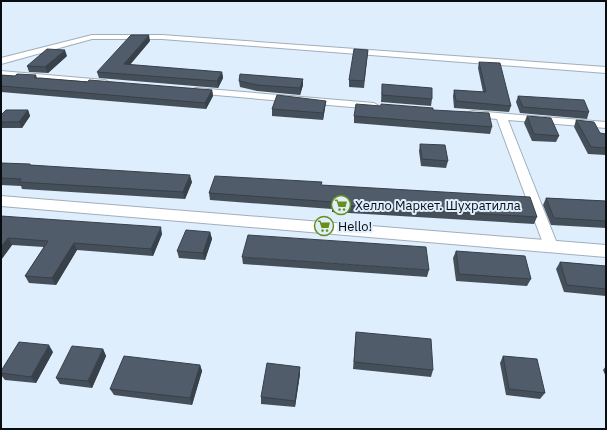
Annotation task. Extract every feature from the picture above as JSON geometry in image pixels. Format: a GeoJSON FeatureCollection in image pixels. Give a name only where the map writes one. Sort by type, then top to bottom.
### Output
{"type":"FeatureCollection","features":[{"type":"Feature","properties":{"kind":"street"},"geometry":{"type":"LineString","coordinates":[[1,61],[92,37],[162,37],[606,70]]}},
{"type":"Feature","properties":{"kind":"street"},"geometry":{"type":"LineString","coordinates":[[1,74],[112,84]]}},
{"type":"Feature","properties":{"kind":"street"},"geometry":{"type":"LineString","coordinates":[[183,90],[382,106]]}},
{"type":"Feature","properties":{"kind":"street"},"geometry":{"type":"LineString","coordinates":[[461,113],[606,125]]}},
{"type":"Feature","properties":{"kind":"street"},"geometry":{"type":"LineString","coordinates":[[500,116],[551,246]]}},
{"type":"Feature","properties":{"kind":"street"},"geometry":{"type":"LineString","coordinates":[[1,201],[606,251]]}},
{"type":"Feature","properties":{"kind":"building"},"geometry":{"type":"Polygon","coordinates":[[[131,35],[149,35],[124,64],[222,72],[217,81],[97,72],[131,35]]]}},
{"type":"Feature","properties":{"kind":"building"},"geometry":{"type":"Polygon","coordinates":[[[47,49],[65,50],[45,67],[27,66],[47,49]]]}},
{"type":"Feature","properties":{"kind":"building"},"geometry":{"type":"Polygon","coordinates":[[[354,49],[368,50],[364,81],[349,80],[354,49]]]}},
{"type":"Feature","properties":{"kind":"building"},"geometry":{"type":"Polygon","coordinates":[[[479,62],[500,63],[511,106],[456,101],[454,90],[486,92],[479,62]]]}},
{"type":"Feature","properties":{"kind":"building"},"geometry":{"type":"Polygon","coordinates":[[[17,74],[36,75],[34,78],[88,82],[89,80],[212,90],[205,103],[1,86],[1,75],[15,76],[17,74]]]}},
{"type":"Feature","properties":{"kind":"building"},"geometry":{"type":"Polygon","coordinates":[[[240,74],[303,79],[300,88],[257,85],[239,81],[240,74]]]}},
{"type":"Feature","properties":{"kind":"building"},"geometry":{"type":"Polygon","coordinates":[[[382,84],[432,88],[432,99],[382,95],[382,84]]]}},
{"type":"Feature","properties":{"kind":"building"},"geometry":{"type":"Polygon","coordinates":[[[277,95],[326,101],[323,113],[272,109],[277,95]]]}},
{"type":"Feature","properties":{"kind":"building"},"geometry":{"type":"Polygon","coordinates":[[[518,96],[584,100],[589,112],[523,107],[518,96]]]}},
{"type":"Feature","properties":{"kind":"building"},"geometry":{"type":"Polygon","coordinates":[[[356,104],[381,106],[381,104],[433,108],[433,110],[489,113],[492,127],[354,116],[356,104]]]}},
{"type":"Feature","properties":{"kind":"building"},"geometry":{"type":"Polygon","coordinates":[[[6,110],[28,110],[19,122],[1,122],[1,115],[6,110]]]}},
{"type":"Feature","properties":{"kind":"building"},"geometry":{"type":"Polygon","coordinates":[[[527,116],[551,118],[559,136],[534,134],[527,116]]]}},
{"type":"Feature","properties":{"kind":"building"},"geometry":{"type":"Polygon","coordinates":[[[576,120],[594,122],[600,133],[606,134],[606,148],[591,147],[576,120]]]}},
{"type":"Feature","properties":{"kind":"building"},"geometry":{"type":"Polygon","coordinates":[[[420,144],[445,145],[448,161],[422,159],[420,144]]]}},
{"type":"Feature","properties":{"kind":"building"},"geometry":{"type":"Polygon","coordinates":[[[1,163],[190,175],[183,192],[19,182],[21,179],[1,178],[1,163]]]}},
{"type":"Feature","properties":{"kind":"building"},"geometry":{"type":"Polygon","coordinates":[[[215,176],[322,182],[321,185],[530,197],[537,217],[333,205],[333,202],[209,193],[215,176]]]}},
{"type":"Feature","properties":{"kind":"building"},"geometry":{"type":"Polygon","coordinates":[[[546,198],[606,201],[606,221],[554,218],[546,198]]]}},
{"type":"Feature","properties":{"kind":"building"},"geometry":{"type":"Polygon","coordinates":[[[1,216],[161,227],[151,249],[74,243],[52,278],[25,276],[48,241],[8,238],[1,247],[1,216]]]}},
{"type":"Feature","properties":{"kind":"building"},"geometry":{"type":"Polygon","coordinates":[[[186,230],[210,232],[203,253],[177,251],[186,230]]]}},
{"type":"Feature","properties":{"kind":"building"},"geometry":{"type":"Polygon","coordinates":[[[248,235],[426,247],[429,270],[242,257],[248,235]]]}},
{"type":"Feature","properties":{"kind":"building"},"geometry":{"type":"Polygon","coordinates":[[[456,251],[525,256],[531,279],[459,274],[456,251]]]}},
{"type":"Feature","properties":{"kind":"building"},"geometry":{"type":"Polygon","coordinates":[[[560,262],[606,266],[606,289],[567,285],[560,262]]]}},
{"type":"Feature","properties":{"kind":"building"},"geometry":{"type":"Polygon","coordinates":[[[356,332],[431,339],[433,370],[354,362],[356,332]]]}},
{"type":"Feature","properties":{"kind":"building"},"geometry":{"type":"Polygon","coordinates":[[[19,342],[49,345],[31,377],[1,373],[19,342]]]}},
{"type":"Feature","properties":{"kind":"building"},"geometry":{"type":"Polygon","coordinates":[[[72,346],[103,349],[88,381],[56,378],[72,346]]]}},
{"type":"Feature","properties":{"kind":"building"},"geometry":{"type":"Polygon","coordinates":[[[124,356],[200,365],[190,398],[110,389],[124,356]]]}},
{"type":"Feature","properties":{"kind":"building"},"geometry":{"type":"Polygon","coordinates":[[[503,356],[537,359],[545,393],[509,389],[503,356]]]}},
{"type":"Feature","properties":{"kind":"building"},"geometry":{"type":"Polygon","coordinates":[[[267,363],[300,367],[295,401],[261,397],[267,363]]]}},
{"type":"Feature","properties":{"kind":"place","name":"Хелло Маркет. Шухратилла"},"geometry":{"type":"Point","coordinates":[341,205]}},
{"type":"Feature","properties":{"kind":"place","name":"Hello!"},"geometry":{"type":"Point","coordinates":[324,226]}}]}
